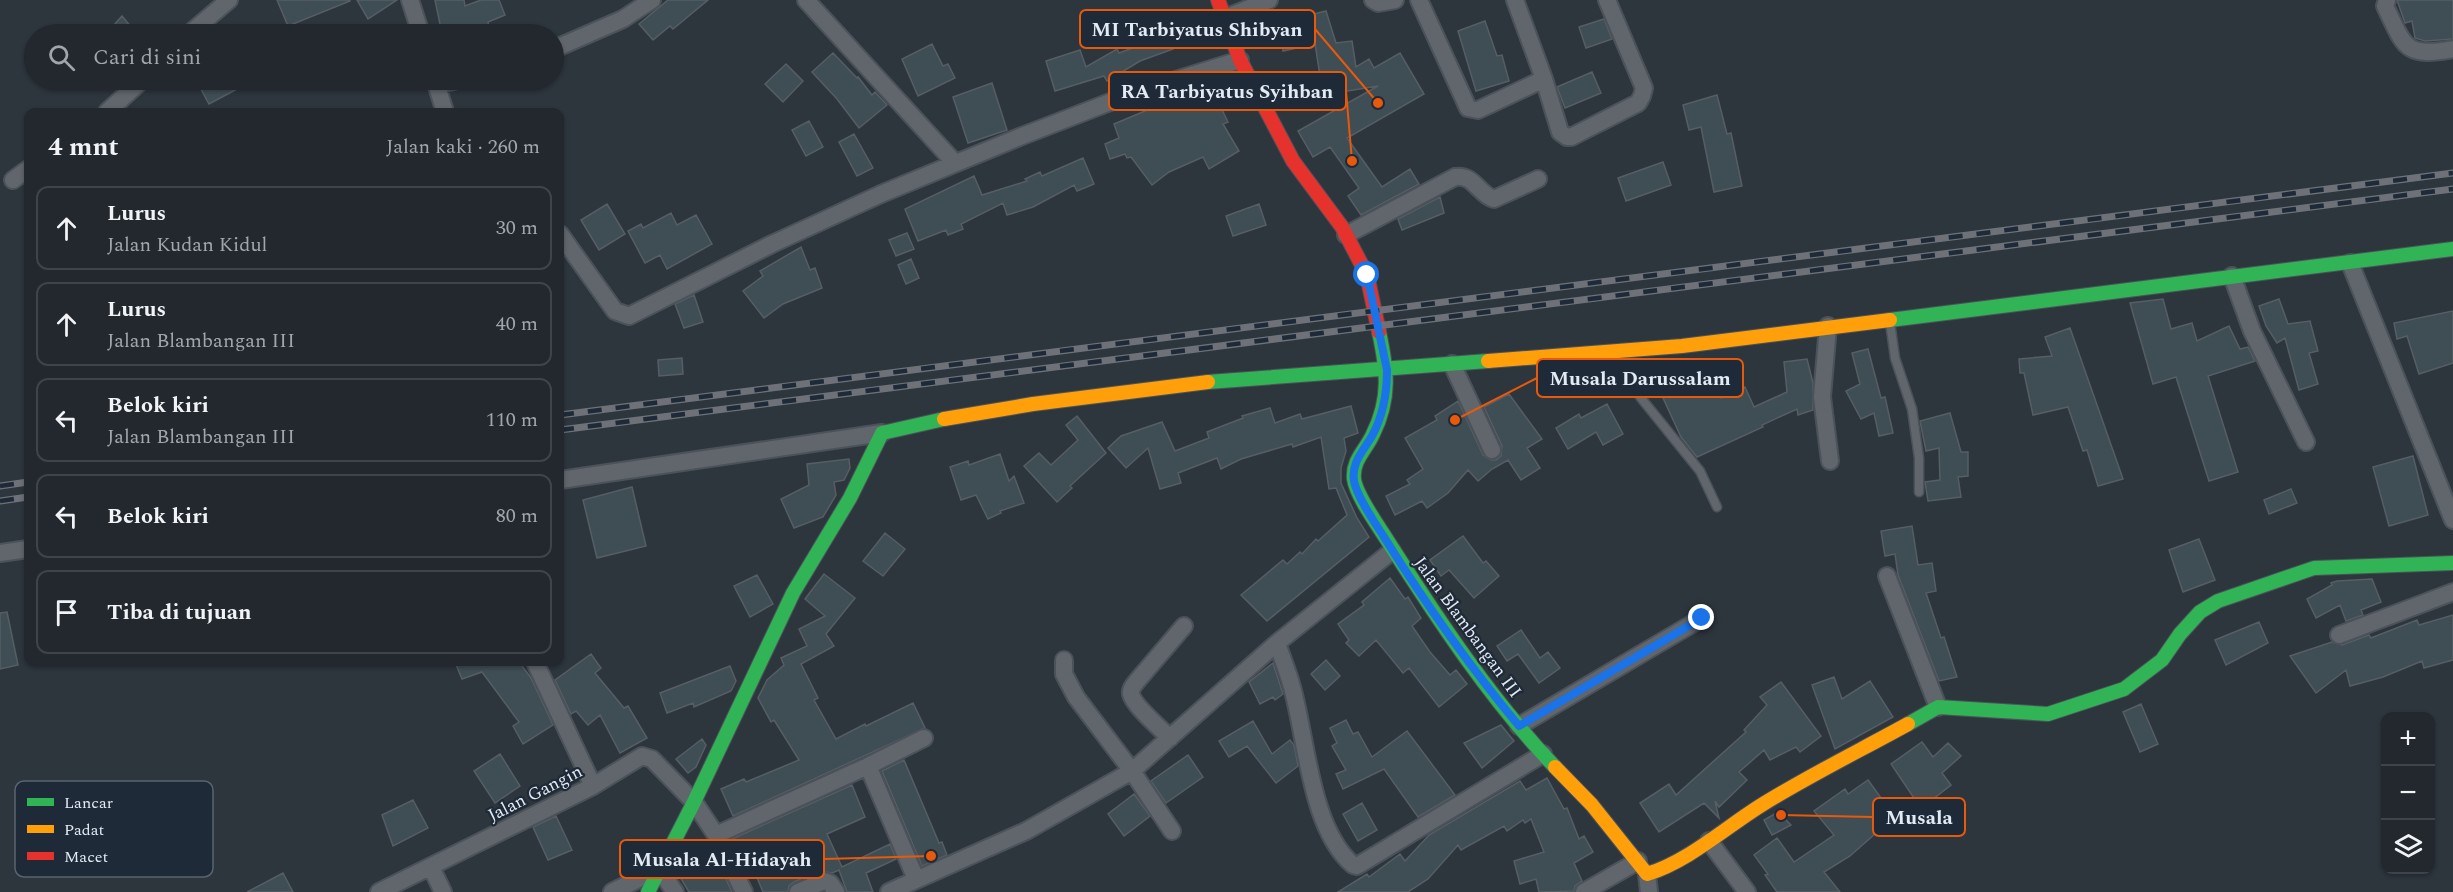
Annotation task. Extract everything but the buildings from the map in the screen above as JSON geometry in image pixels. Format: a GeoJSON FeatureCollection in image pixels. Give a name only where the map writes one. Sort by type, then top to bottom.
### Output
{"type":"FeatureCollection","features":[{"type":"Feature","properties":{"kind":"street"},"geometry":{"type":"LineString","coordinates":[[200,24],[228,0]]}},
{"type":"Feature","properties":{"kind":"street"},"geometry":{"type":"LineString","coordinates":[[410,0],[418,24]]}},
{"type":"Feature","properties":{"kind":"street"},"geometry":{"type":"LineString","coordinates":[[564,45],[623,19],[652,0]]}},
{"type":"Feature","properties":{"kind":"street"},"geometry":{"type":"LineString","coordinates":[[806,0],[956,163]]}},
{"type":"Feature","properties":{"kind":"street","name":"Jalan Blambangan III"},"geometry":{"type":"LineString","coordinates":[[1218,0],[1223,19],[1240,60],[1293,160],[1346,235],[1367,275],[1387,370],[1384,403],[1373,435],[1358,457],[1354,468],[1354,482],[1392,551],[1494,695],[1643,867]]}},
{"type":"Feature","properties":{"kind":"street"},"geometry":{"type":"LineString","coordinates":[[1223,19],[1269,0]]}},
{"type":"Feature","properties":{"kind":"street"},"geometry":{"type":"LineString","coordinates":[[1373,0],[1378,3],[1395,0]]}},
{"type":"Feature","properties":{"kind":"street"},"geometry":{"type":"LineString","coordinates":[[1419,0],[1468,108],[1478,110],[1544,79]]}},
{"type":"Feature","properties":{"kind":"street"},"geometry":{"type":"LineString","coordinates":[[1515,0],[1544,79],[1560,132],[1567,137],[1638,103],[1644,88],[1607,0]]}},
{"type":"Feature","properties":{"kind":"street"},"geometry":{"type":"LineString","coordinates":[[2386,0],[2385,6],[2403,42],[2409,48],[2427,54],[2453,49]]}},
{"type":"Feature","properties":{"kind":"street"},"geometry":{"type":"LineString","coordinates":[[564,240],[615,311],[630,316],[772,244],[956,163],[1131,94],[1240,60]]}},
{"type":"Feature","properties":{"kind":"street"},"geometry":{"type":"LineString","coordinates":[[111,108],[131,90]]}},
{"type":"Feature","properties":{"kind":"street"},"geometry":{"type":"LineString","coordinates":[[439,90],[445,108]]}},
{"type":"Feature","properties":{"kind":"street"},"geometry":{"type":"LineString","coordinates":[[13,180],[24,172]]}},
{"type":"Feature","properties":{"kind":"street"},"geometry":{"type":"LineString","coordinates":[[1346,235],[1455,177],[1465,177],[1472,181],[1484,195],[1494,199],[1538,179]]}},
{"type":"Feature","properties":{"kind":"street"},"geometry":{"type":"LineString","coordinates":[[564,479],[882,433],[915,424],[1033,404],[1190,383],[1387,370],[1682,346],[2453,249]]}},
{"type":"Feature","properties":{"kind":"street"},"geometry":{"type":"LineString","coordinates":[[2350,263],[2453,520]]}},
{"type":"Feature","properties":{"kind":"street"},"geometry":{"type":"LineString","coordinates":[[2232,276],[2252,331],[2306,442]]}},
{"type":"Feature","properties":{"kind":"street"},"geometry":{"type":"LineString","coordinates":[[1828,326],[1822,397],[1830,461]]}},
{"type":"Feature","properties":{"kind":"street"},"geometry":{"type":"LineString","coordinates":[[1452,364],[1492,450]]}},
{"type":"Feature","properties":{"kind":"street"},"geometry":{"type":"LineString","coordinates":[[648,892],[694,802],[793,593],[850,498],[882,433]]}},
{"type":"Feature","properties":{"kind":"street"},"geometry":{"type":"LineString","coordinates":[[0,553],[24,550]]}},
{"type":"Feature","properties":{"kind":"street"},"geometry":{"type":"LineString","coordinates":[[889,892],[1026,831],[1132,771],[1277,643],[1392,551]]}},
{"type":"Feature","properties":{"kind":"street"},"geometry":{"type":"LineString","coordinates":[[1584,892],[1643,867],[1657,871],[1709,841],[1760,806],[1938,707],[2048,714],[2062,711],[2124,689],[2142,677],[2162,660],[2180,634],[2200,612],[2218,601],[2314,568],[2453,563]]}},
{"type":"Feature","properties":{"kind":"street"},"geometry":{"type":"LineString","coordinates":[[1887,576],[1938,707]]}},
{"type":"Feature","properties":{"kind":"street"},"geometry":{"type":"LineString","coordinates":[[2339,634],[2453,592]]}},
{"type":"Feature","properties":{"kind":"street"},"geometry":{"type":"LineString","coordinates":[[1519,726],[1702,618]]}},
{"type":"Feature","properties":{"kind":"street"},"geometry":{"type":"LineString","coordinates":[[1170,738],[1138,705],[1131,696],[1131,690],[1184,626]]}},
{"type":"Feature","properties":{"kind":"street"},"geometry":{"type":"LineString","coordinates":[[1277,643],[1292,687],[1325,827],[1353,866],[1357,866],[1543,754]]}},
{"type":"Feature","properties":{"kind":"street"},"geometry":{"type":"LineString","coordinates":[[1064,660],[1064,674],[1076,697],[1132,771],[1172,831]]}},
{"type":"Feature","properties":{"kind":"street"},"geometry":{"type":"LineString","coordinates":[[537,666],[593,786]]}},
{"type":"Feature","properties":{"kind":"street"},"geometry":{"type":"LineString","coordinates":[[716,835],[924,738]]}},
{"type":"Feature","properties":{"kind":"street","name":"Jalan Gangin"},"geometry":{"type":"LineString","coordinates":[[379,892],[593,786],[642,756],[647,756],[694,802]]}},
{"type":"Feature","properties":{"kind":"street"},"geometry":{"type":"LineString","coordinates":[[868,766],[916,879]]}},
{"type":"Feature","properties":{"kind":"street"},"geometry":{"type":"LineString","coordinates":[[694,802],[716,835],[744,892]]}},
{"type":"Feature","properties":{"kind":"street"},"geometry":{"type":"LineString","coordinates":[[1709,841],[1747,892]]}},
{"type":"Feature","properties":{"kind":"street"},"geometry":{"type":"LineString","coordinates":[[431,867],[442,892]]}},
{"type":"Feature","properties":{"kind":"street"},"geometry":{"type":"LineString","coordinates":[[1643,867],[1650,892]]}},
{"type":"Feature","properties":{"kind":"street"},"geometry":{"type":"LineString","coordinates":[[612,892],[659,869]]}},
{"type":"Feature","properties":{"kind":"street"},"geometry":{"type":"LineString","coordinates":[[659,869],[675,892]]}},
{"type":"Feature","properties":{"kind":"street"},"geometry":{"type":"LineString","coordinates":[[798,892],[824,881],[830,883],[836,892]]}},
{"type":"Feature","properties":{"kind":"lane"},"geometry":{"type":"LineString","coordinates":[[1890,319],[1895,358],[1912,409],[1919,458],[1919,492]]}},
{"type":"Feature","properties":{"kind":"lane"},"geometry":{"type":"LineString","coordinates":[[1612,351],[1641,398],[1700,471],[1717,507]]}},
{"type":"Feature","properties":{"kind":"railway"},"geometry":{"type":"LineString","coordinates":[[564,414],[2453,173]]}},
{"type":"Feature","properties":{"kind":"railway"},"geometry":{"type":"LineString","coordinates":[[564,429],[2453,189]]}},
{"type":"Feature","properties":{"kind":"railway"},"geometry":{"type":"LineString","coordinates":[[0,486],[24,483]]}},
{"type":"Feature","properties":{"kind":"railway"},"geometry":{"type":"LineString","coordinates":[[0,501],[24,498]]}},
{"type":"Feature","properties":{"kind":"traffic: fast"},"geometry":{"type":"LineString","coordinates":[[1890,320],[2453,249]]}},
{"type":"Feature","properties":{"kind":"traffic: fast"},"geometry":{"type":"LineString","coordinates":[[1379,332],[1384,358],[1385,396],[1379,421],[1355,466],[1356,486],[1374,521],[1467,659],[1509,715],[1555,767]]}},
{"type":"Feature","properties":{"kind":"traffic: fast"},"geometry":{"type":"LineString","coordinates":[[1208,382],[1488,361]]}},
{"type":"Feature","properties":{"kind":"traffic: fast"},"geometry":{"type":"LineString","coordinates":[[648,892],[694,802],[793,593],[850,498],[882,433],[944,419]]}},
{"type":"Feature","properties":{"kind":"traffic: fast"},"geometry":{"type":"LineString","coordinates":[[1908,724],[1938,707],[2048,714],[2124,689],[2162,660],[2180,634],[2200,612],[2218,601],[2314,568],[2453,563]]}},
{"type":"Feature","properties":{"kind":"traffic: slow"},"geometry":{"type":"LineString","coordinates":[[1488,361],[1682,346],[1890,320]]}},
{"type":"Feature","properties":{"kind":"traffic: slow"},"geometry":{"type":"LineString","coordinates":[[944,419],[1033,404],[1208,382]]}},
{"type":"Feature","properties":{"kind":"traffic: slow"},"geometry":{"type":"LineString","coordinates":[[1555,767],[1592,805],[1647,874],[1677,861],[1778,795],[1908,724]]}},
{"type":"Feature","properties":{"kind":"traffic: jam"},"geometry":{"type":"LineString","coordinates":[[1218,0],[1240,60],[1293,161],[1342,227],[1367,275],[1379,332]]}},
{"type":"Feature","properties":{"kind":"place","name":"MI Tarbiyatus Shibyan"},"geometry":{"type":"Point","coordinates":[1378,103]}},
{"type":"Feature","properties":{"kind":"place","name":"RA Tarbiyatus Syihban"},"geometry":{"type":"Point","coordinates":[1352,161]}},
{"type":"Feature","properties":{"kind":"place","name":"Musala Darussalam"},"geometry":{"type":"Point","coordinates":[1455,420]}},
{"type":"Feature","properties":{"kind":"place","name":"Musala"},"geometry":{"type":"Point","coordinates":[1781,815]}},
{"type":"Feature","properties":{"kind":"place","name":"Musala Al-Hidayah"},"geometry":{"type":"Point","coordinates":[931,856]}},
{"type":"Feature","properties":{"kind":"route"},"geometry":{"type":"LineString","coordinates":[[1367,275],[1387,370],[1387,384],[1384,403],[1373,435],[1358,457],[1354,468],[1354,482],[1392,551],[1433,611],[1519,726],[1702,618]]}}]}
